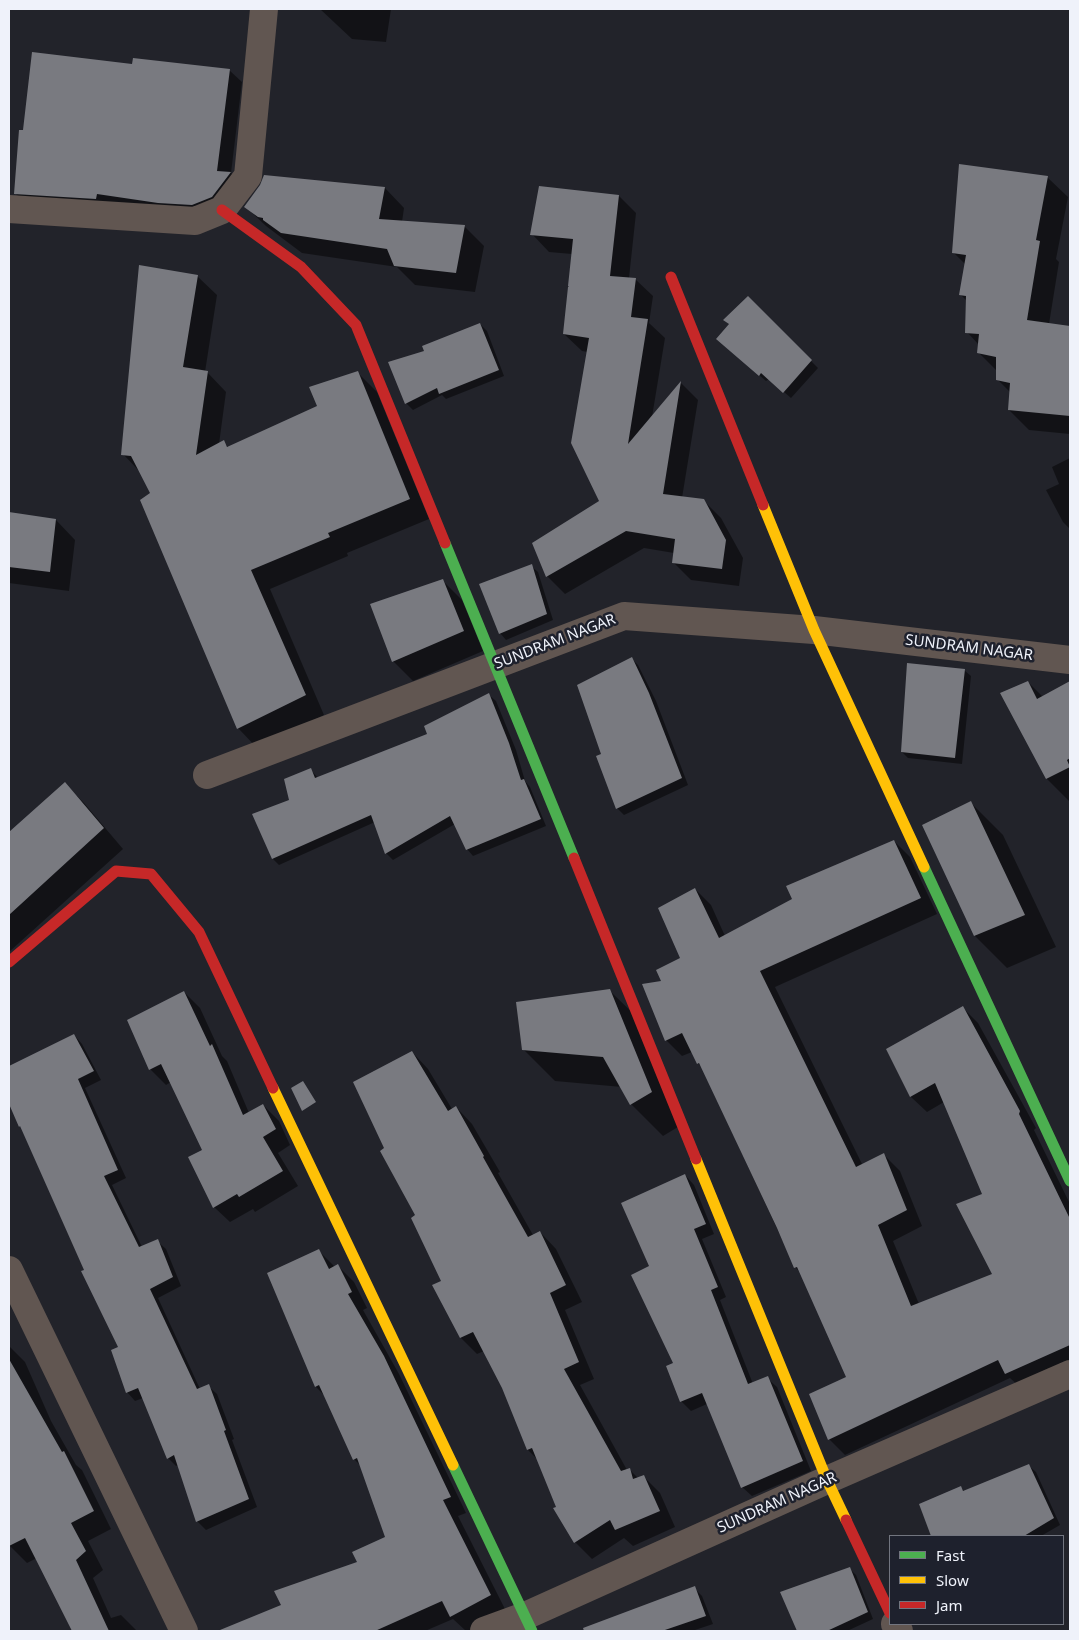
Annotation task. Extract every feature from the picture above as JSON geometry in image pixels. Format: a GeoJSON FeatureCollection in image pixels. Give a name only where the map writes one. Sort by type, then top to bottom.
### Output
{"type":"FeatureCollection","features":[{"type":"Feature","properties":{"kind":"street"},"geometry":{"type":"LineString","coordinates":[[9,209],[195,221],[222,210],[248,176],[264,9]]}},
{"type":"Feature","properties":{"kind":"street"},"geometry":{"type":"LineString","coordinates":[[222,210],[301,267],[356,325],[827,1480],[889,1611]]}},
{"type":"Feature","properties":{"kind":"street"},"geometry":{"type":"LineString","coordinates":[[672,277],[814,630],[1070,1180]]}},
{"type":"Feature","properties":{"kind":"street","name":"SUNDRAM NAGAR"},"geometry":{"type":"LineString","coordinates":[[207,775],[624,616],[814,630],[1070,660]]}},
{"type":"Feature","properties":{"kind":"street"},"geometry":{"type":"LineString","coordinates":[[9,962],[116,871],[151,874],[199,932],[529,1624]]}},
{"type":"Feature","properties":{"kind":"street"},"geometry":{"type":"LineString","coordinates":[[9,1270],[184,1631]]}},
{"type":"Feature","properties":{"kind":"street","name":"SUNDRAM NAGAR"},"geometry":{"type":"LineString","coordinates":[[484,1631],[529,1624],[827,1480],[1070,1374]]}},
{"type":"Feature","properties":{"kind":"building"},"geometry":{"type":"Polygon","coordinates":[[[32,52],[132,64],[133,58],[230,69],[217,171],[231,172],[212,197],[192,205],[158,203],[97,194],[96,199],[14,194],[19,130],[23,130],[32,52]]]}},
{"type":"Feature","properties":{"kind":"building"},"geometry":{"type":"Polygon","coordinates":[[[959,164],[1048,176],[1036,240],[1040,241],[1027,320],[1070,326],[1070,416],[1008,410],[1010,383],[996,380],[996,357],[977,353],[979,334],[965,333],[966,296],[959,295],[966,255],[952,253],[959,164]]]}},
{"type":"Feature","properties":{"kind":"building"},"geometry":{"type":"Polygon","coordinates":[[[264,175],[385,187],[379,219],[465,225],[456,273],[394,266],[387,249],[281,233],[263,220],[263,218],[258,217],[244,207],[260,185],[264,175]]]}},
{"type":"Feature","properties":{"kind":"building"},"geometry":{"type":"Polygon","coordinates":[[[539,186],[619,195],[610,276],[636,278],[631,317],[648,319],[628,444],[681,381],[663,494],[704,499],[726,540],[722,569],[672,563],[675,539],[626,531],[546,577],[532,543],[599,501],[571,443],[589,338],[563,334],[573,239],[530,235],[539,186]]]}},
{"type":"Feature","properties":{"kind":"building"},"geometry":{"type":"Polygon","coordinates":[[[139,265],[198,275],[183,367],[208,371],[196,455],[224,440],[227,447],[317,406],[309,387],[358,371],[410,499],[328,533],[330,537],[251,570],[306,695],[237,729],[140,500],[150,493],[131,456],[121,455],[139,265]]]}},
{"type":"Feature","properties":{"kind":"building"},"geometry":{"type":"Polygon","coordinates":[[[748,296],[812,360],[783,393],[761,373],[759,376],[716,339],[729,324],[723,320],[748,296]]]}},
{"type":"Feature","properties":{"kind":"building"},"geometry":{"type":"Polygon","coordinates":[[[480,323],[499,370],[439,394],[437,388],[405,404],[388,362],[424,351],[422,346],[480,323]]]}},
{"type":"Feature","properties":{"kind":"building"},"geometry":{"type":"Polygon","coordinates":[[[9,512],[56,519],[50,572],[9,567],[9,512]]]}},
{"type":"Feature","properties":{"kind":"building"},"geometry":{"type":"Polygon","coordinates":[[[532,564],[547,614],[499,634],[479,584],[532,564]]]}},
{"type":"Feature","properties":{"kind":"building"},"geometry":{"type":"Polygon","coordinates":[[[443,579],[464,631],[392,662],[370,604],[443,579]]]}},
{"type":"Feature","properties":{"kind":"building"},"geometry":{"type":"Polygon","coordinates":[[[632,657],[649,693],[682,778],[616,809],[596,756],[601,754],[577,685],[632,657]]]}},
{"type":"Feature","properties":{"kind":"building"},"geometry":{"type":"Polygon","coordinates":[[[907,663],[965,669],[955,758],[901,752],[907,663]]]}},
{"type":"Feature","properties":{"kind":"building"},"geometry":{"type":"Polygon","coordinates":[[[1028,681],[1037,699],[1070,681],[1070,758],[1067,760],[1070,767],[1046,779],[1000,693],[1028,681]]]}},
{"type":"Feature","properties":{"kind":"building"},"geometry":{"type":"Polygon","coordinates":[[[489,693],[509,743],[521,780],[524,779],[541,819],[466,850],[450,816],[385,854],[371,815],[272,859],[252,814],[289,800],[284,779],[311,768],[315,778],[427,734],[424,726],[489,693]]]}},
{"type":"Feature","properties":{"kind":"building"},"geometry":{"type":"Polygon","coordinates":[[[65,782],[104,828],[9,915],[9,832],[65,782]]]}},
{"type":"Feature","properties":{"kind":"building"},"geometry":{"type":"Polygon","coordinates":[[[971,801],[1025,915],[974,936],[922,825],[971,801]]]}},
{"type":"Feature","properties":{"kind":"building"},"geometry":{"type":"Polygon","coordinates":[[[894,840],[921,898],[760,971],[856,1167],[884,1153],[907,1210],[878,1225],[911,1306],[992,1274],[956,1204],[982,1194],[935,1083],[910,1097],[886,1049],[963,1006],[1020,1111],[1019,1114],[1070,1219],[1070,1345],[1005,1374],[998,1360],[828,1440],[809,1394],[846,1377],[797,1267],[794,1268],[699,1063],[697,1064],[682,1033],[665,1041],[642,984],[661,981],[656,970],[680,958],[658,908],[695,888],[719,938],[792,899],[786,886],[894,840]]]}},
{"type":"Feature","properties":{"kind":"building"},"geometry":{"type":"Polygon","coordinates":[[[610,989],[652,1092],[630,1105],[603,1057],[522,1050],[516,1002],[610,989]]]}},
{"type":"Feature","properties":{"kind":"building"},"geometry":{"type":"Polygon","coordinates":[[[184,991],[210,1046],[212,1044],[243,1115],[263,1104],[276,1129],[263,1137],[283,1171],[239,1197],[237,1194],[213,1208],[188,1157],[202,1150],[161,1064],[149,1070],[127,1020],[184,991]]]}},
{"type":"Feature","properties":{"kind":"building"},"geometry":{"type":"Polygon","coordinates":[[[74,1034],[94,1071],[78,1079],[118,1170],[104,1176],[139,1247],[158,1239],[173,1277],[150,1289],[197,1389],[209,1384],[249,1499],[196,1522],[174,1455],[167,1459],[138,1388],[126,1393],[111,1350],[118,1347],[81,1271],[84,1270],[9,1104],[9,1066],[74,1034]]]}},
{"type":"Feature","properties":{"kind":"building"},"geometry":{"type":"Polygon","coordinates":[[[412,1051],[448,1111],[456,1106],[528,1237],[540,1231],[566,1285],[550,1293],[579,1362],[564,1369],[621,1471],[630,1468],[633,1479],[644,1475],[660,1511],[615,1530],[610,1520],[574,1543],[553,1508],[556,1507],[532,1448],[527,1450],[502,1388],[473,1332],[460,1338],[432,1285],[441,1281],[411,1218],[415,1215],[380,1151],[384,1148],[353,1082],[412,1051]]]}},
{"type":"Feature","properties":{"kind":"building"},"geometry":{"type":"Polygon","coordinates":[[[303,1081],[316,1102],[302,1111],[291,1088],[303,1081]]]}},
{"type":"Feature","properties":{"kind":"building"},"geometry":{"type":"Polygon","coordinates":[[[685,1174],[706,1224],[694,1229],[718,1287],[711,1290],[748,1384],[768,1376],[803,1461],[741,1488],[702,1393],[680,1402],[666,1366],[673,1363],[631,1275],[649,1266],[621,1203],[685,1174]]]}},
{"type":"Feature","properties":{"kind":"building"},"geometry":{"type":"Polygon","coordinates":[[[319,1249],[329,1269],[338,1264],[352,1292],[348,1294],[384,1356],[451,1497],[443,1500],[491,1595],[450,1617],[442,1601],[375,1631],[220,1631],[281,1605],[274,1591],[357,1562],[352,1552],[385,1537],[357,1458],[353,1460],[319,1385],[315,1387],[267,1273],[319,1249]]]}},
{"type":"Feature","properties":{"kind":"building"},"geometry":{"type":"Polygon","coordinates":[[[9,1359],[62,1452],[64,1451],[94,1511],[71,1523],[86,1551],[76,1560],[109,1631],[72,1631],[25,1538],[9,1546],[9,1359]]]}},
{"type":"Feature","properties":{"kind":"building"},"geometry":{"type":"Polygon","coordinates":[[[1029,1464],[1054,1518],[1026,1535],[931,1535],[919,1504],[961,1486],[963,1491],[1029,1464]]]}},
{"type":"Feature","properties":{"kind":"building"},"geometry":{"type":"Polygon","coordinates":[[[850,1567],[868,1612],[827,1631],[797,1631],[780,1592],[850,1567]]]}},
{"type":"Feature","properties":{"kind":"building"},"geometry":{"type":"Polygon","coordinates":[[[695,1586],[706,1616],[662,1631],[584,1631],[583,1628],[695,1586]]]}},
{"type":"Feature","properties":{"kind":"traffic: fast"},"geometry":{"type":"LineString","coordinates":[[445,543],[574,858]]}},
{"type":"Feature","properties":{"kind":"traffic: fast"},"geometry":{"type":"LineString","coordinates":[[924,867],[1070,1181]]}},
{"type":"Feature","properties":{"kind":"traffic: fast"},"geometry":{"type":"LineString","coordinates":[[453,1465],[532,1631]]}},
{"type":"Feature","properties":{"kind":"traffic: slow"},"geometry":{"type":"LineString","coordinates":[[763,505],[814,630],[924,867]]}},
{"type":"Feature","properties":{"kind":"traffic: slow"},"geometry":{"type":"LineString","coordinates":[[273,1088],[453,1465]]}},
{"type":"Feature","properties":{"kind":"traffic: slow"},"geometry":{"type":"LineString","coordinates":[[696,1159],[827,1480],[846,1520]]}},
{"type":"Feature","properties":{"kind":"traffic: jam"},"geometry":{"type":"LineString","coordinates":[[222,210],[301,267],[356,325],[445,543]]}},
{"type":"Feature","properties":{"kind":"traffic: jam"},"geometry":{"type":"LineString","coordinates":[[671,277],[763,505]]}},
{"type":"Feature","properties":{"kind":"traffic: jam"},"geometry":{"type":"LineString","coordinates":[[574,858],[696,1159]]}},
{"type":"Feature","properties":{"kind":"traffic: jam"},"geometry":{"type":"LineString","coordinates":[[9,962],[116,871],[151,874],[199,932],[273,1088]]}},
{"type":"Feature","properties":{"kind":"traffic: jam"},"geometry":{"type":"LineString","coordinates":[[846,1520],[889,1611]]}}]}
